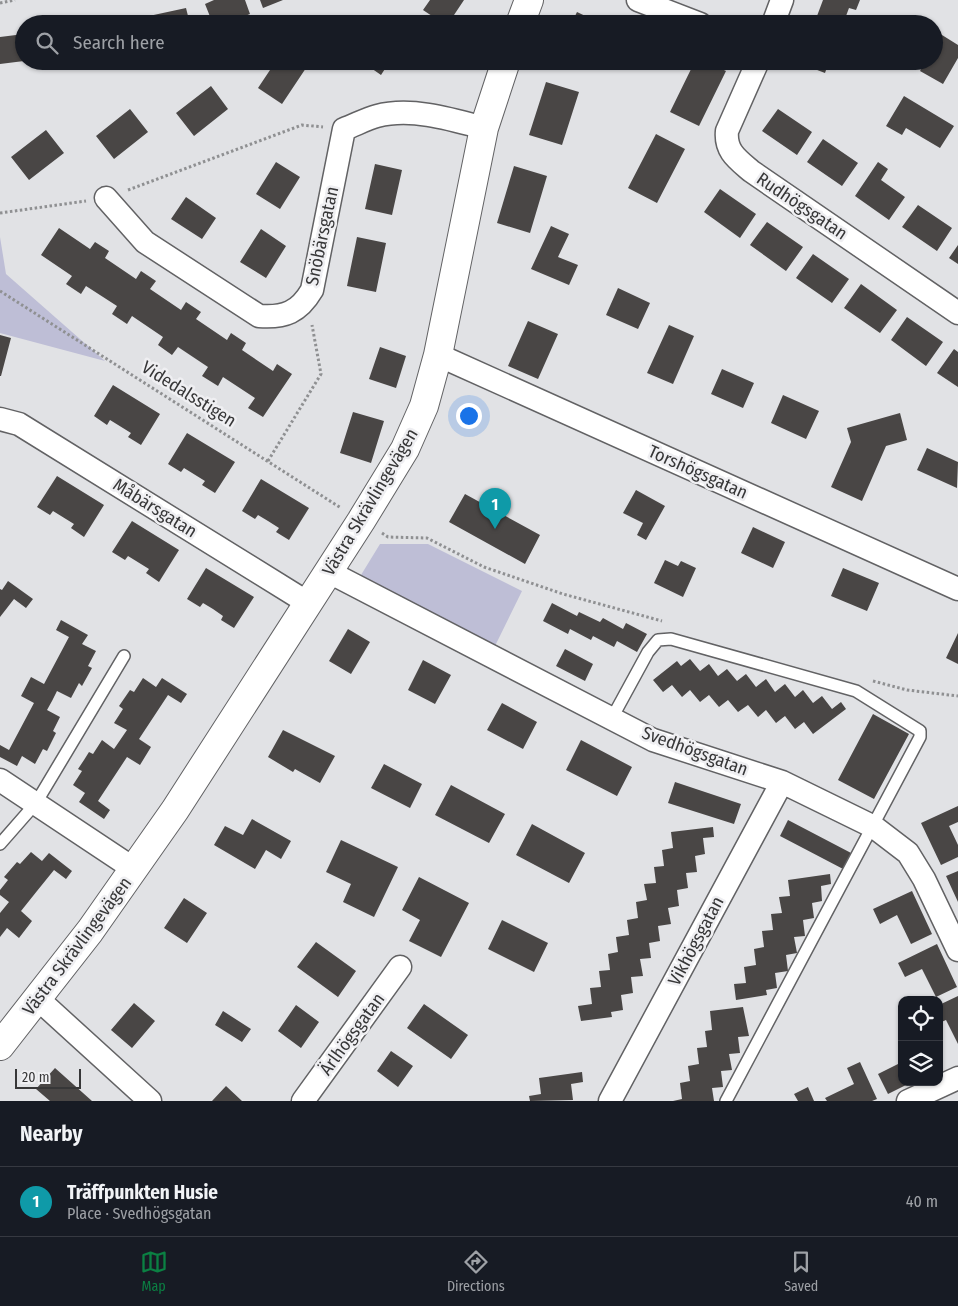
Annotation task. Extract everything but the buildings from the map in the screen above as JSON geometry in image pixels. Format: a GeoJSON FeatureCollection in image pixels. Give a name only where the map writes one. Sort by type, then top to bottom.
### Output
{"type":"FeatureCollection","features":[{"type":"Feature","properties":{"kind":"street"},"geometry":{"type":"LineString","coordinates":[[523,15],[529,0]]}},
{"type":"Feature","properties":{"kind":"street"},"geometry":{"type":"LineString","coordinates":[[638,0],[677,15]]}},
{"type":"Feature","properties":{"kind":"street"},"geometry":{"type":"LineString","coordinates":[[776,15],[782,0]]}},
{"type":"Feature","properties":{"kind":"street","name":"Västra Skrävlingevägen"},"geometry":{"type":"LineString","coordinates":[[0,1046],[38,999],[134,868],[329,572],[405,449],[416,426],[438,354],[484,128],[503,70]]}},
{"type":"Feature","properties":{"kind":"street","name":"Rudhögsgatan"},"geometry":{"type":"LineString","coordinates":[[754,70],[727,131],[726,141],[733,156],[751,172],[958,313]]}},
{"type":"Feature","properties":{"kind":"street"},"geometry":{"type":"LineString","coordinates":[[344,129],[378,116],[410,114],[444,118],[484,128]]}},
{"type":"Feature","properties":{"kind":"street","name":"Snöbärsgatan"},"geometry":{"type":"LineString","coordinates":[[106,198],[145,242],[259,316],[276,317],[290,313],[305,301],[312,290],[344,129]]}},
{"type":"Feature","properties":{"kind":"street","name":"Torshögsgatan"},"geometry":{"type":"LineString","coordinates":[[438,354],[958,590]]}},
{"type":"Feature","properties":{"kind":"street","name":"Måbärsgatan"},"geometry":{"type":"LineString","coordinates":[[0,418],[20,424],[308,603]]}},
{"type":"Feature","properties":{"kind":"street","name":"Svedhögsgatan"},"geometry":{"type":"LineString","coordinates":[[329,572],[653,740],[782,782],[874,827],[908,853],[924,879],[958,950]]}},
{"type":"Feature","properties":{"kind":"street","name":"Västra Skrävlingevägen"},"geometry":{"type":"LineString","coordinates":[[0,780],[134,868]]}},
{"type":"Feature","properties":{"kind":"street","name":"Vikhögsgatan"},"geometry":{"type":"LineString","coordinates":[[610,1101],[782,782]]}},
{"type":"Feature","properties":{"kind":"street","name":"Ärlhögsgatan"},"geometry":{"type":"LineString","coordinates":[[303,1101],[400,967]]}},
{"type":"Feature","properties":{"kind":"street"},"geometry":{"type":"LineString","coordinates":[[38,999],[150,1101]]}},
{"type":"Feature","properties":{"kind":"street"},"geometry":{"type":"LineString","coordinates":[[908,1101],[958,1078]]}},
{"type":"Feature","properties":{"kind":"lane"},"geometry":{"type":"LineString","coordinates":[[612,718],[648,652],[658,640],[671,639],[856,691],[920,731],[920,737],[874,827],[726,1101]]}},
{"type":"Feature","properties":{"kind":"lane"},"geometry":{"type":"LineString","coordinates":[[0,844],[36,803],[124,656]]}},
{"type":"Feature","properties":{"kind":"path"},"geometry":{"type":"LineString","coordinates":[[0,3],[14,0]]}},
{"type":"Feature","properties":{"kind":"path"},"geometry":{"type":"LineString","coordinates":[[0,213],[106,198],[302,125],[344,129]]}},
{"type":"Feature","properties":{"kind":"path","name":"Videdalsstigen"},"geometry":{"type":"LineString","coordinates":[[0,292],[388,537],[427,538],[484,567],[564,594],[667,623]]}},
{"type":"Feature","properties":{"kind":"path"},"geometry":{"type":"LineString","coordinates":[[268,460],[321,374],[312,320],[305,301]]}},
{"type":"Feature","properties":{"kind":"path"},"geometry":{"type":"LineString","coordinates":[[866,679],[907,690],[958,696]]}},
{"type":"Feature","properties":{"kind":"shaded area"},"geometry":{"type":"Polygon","coordinates":[[[0,237],[6,274],[105,361],[0,333],[0,237]]]}},
{"type":"Feature","properties":{"kind":"shaded area"},"geometry":{"type":"Polygon","coordinates":[[[380,544],[428,544],[522,591],[495,646],[367,584],[361,575],[380,544]]]}},
{"type":"Feature","properties":{"kind":"place","name":"Träffpunkten Husie"},"geometry":{"type":"Point","coordinates":[495,529]}}]}
